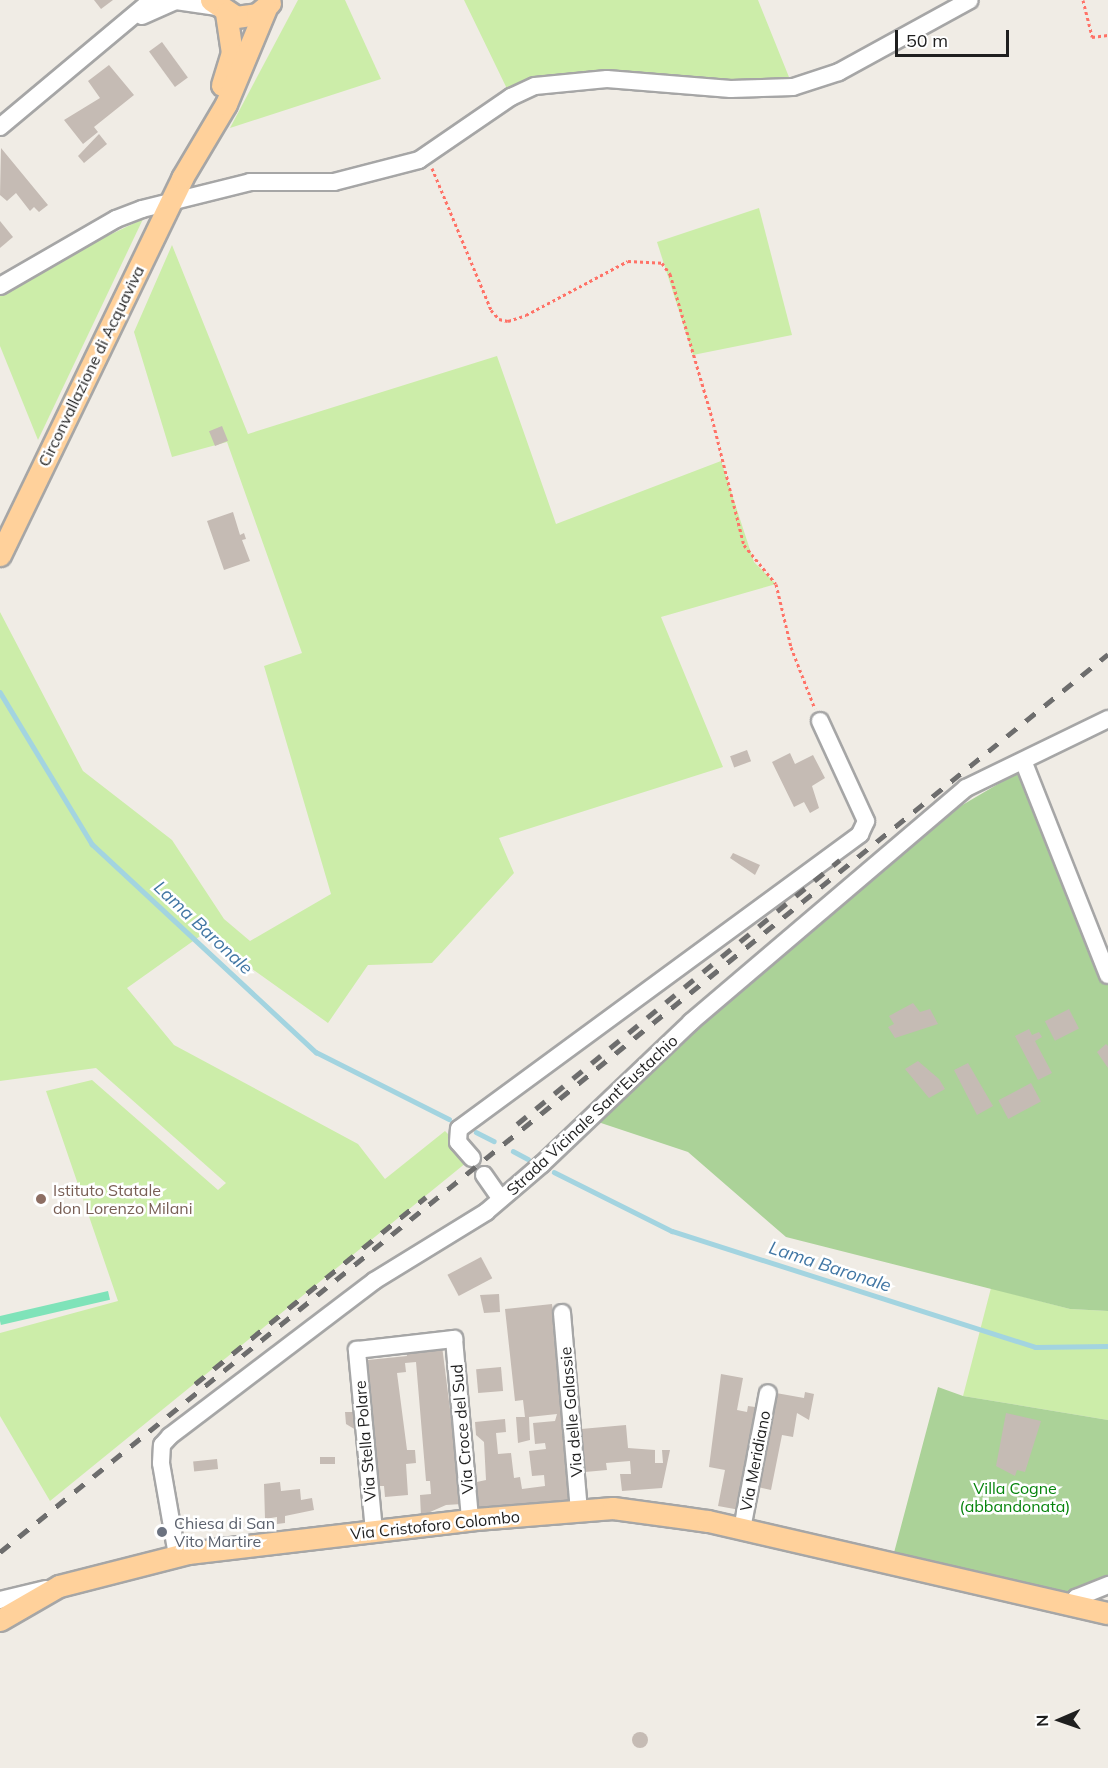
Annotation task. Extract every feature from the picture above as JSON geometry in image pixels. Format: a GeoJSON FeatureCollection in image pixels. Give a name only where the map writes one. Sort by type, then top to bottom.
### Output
{"type":"FeatureCollection","features":[{"type":"Feature","properties":{"kind":"main road"},"geometry":{"type":"LineString","coordinates":[[218,7],[247,17],[269,4]]}},
{"type":"Feature","properties":{"kind":"main road"},"geometry":{"type":"LineString","coordinates":[[182,178],[226,104],[269,4]]}},
{"type":"Feature","properties":{"kind":"main road"},"geometry":{"type":"LineString","coordinates":[[182,178],[230,68],[232,42],[218,7]]}},
{"type":"Feature","properties":{"kind":"main road","name":"Circonvallazione di Acquaviva"},"geometry":{"type":"LineString","coordinates":[[0,555],[182,178]]}},
{"type":"Feature","properties":{"kind":"main road","name":"Via Cristoforo Colombo"},"geometry":{"type":"LineString","coordinates":[[0,1620],[59,1586],[177,1555],[470,1520],[579,1510],[637,1510],[742,1529],[1108,1613]]}},
{"type":"Feature","properties":{"kind":"street"},"geometry":{"type":"LineString","coordinates":[[0,127],[152,0]]}},
{"type":"Feature","properties":{"kind":"street"},"geometry":{"type":"LineString","coordinates":[[0,286],[116,219],[250,182],[334,182],[400,167],[427,156],[511,97],[535,86],[607,79],[731,89],[793,87],[839,72],[970,0]]}},
{"type":"Feature","properties":{"kind":"street"},"geometry":{"type":"LineString","coordinates":[[123,26],[176,1],[218,7]]}},
{"type":"Feature","properties":{"kind":"street","name":"Strada Vicinale Sant'Eustachio"},"geometry":{"type":"LineString","coordinates":[[177,1555],[160,1463],[162,1445],[170,1436],[374,1281],[501,1199],[691,1022],[966,788],[1024,763],[1108,719]]}},
{"type":"Feature","properties":{"kind":"street"},"geometry":{"type":"LineString","coordinates":[[472,1158],[458,1142],[459,1129],[860,834],[866,820],[820,721]]}},
{"type":"Feature","properties":{"kind":"street"},"geometry":{"type":"LineString","coordinates":[[1024,763],[1108,975]]}},
{"type":"Feature","properties":{"kind":"street"},"geometry":{"type":"LineString","coordinates":[[484,1175],[501,1199]]}},
{"type":"Feature","properties":{"kind":"street","name":"Via delle Galassie"},"geometry":{"type":"LineString","coordinates":[[562,1313],[579,1510]]}},
{"type":"Feature","properties":{"kind":"street","name":"Via Stella Polare"},"geometry":{"type":"LineString","coordinates":[[374,1532],[357,1350],[454,1339]]}},
{"type":"Feature","properties":{"kind":"street","name":"Via Croce del Sud"},"geometry":{"type":"LineString","coordinates":[[454,1339],[470,1520]]}},
{"type":"Feature","properties":{"kind":"street","name":"Via Meridiano"},"geometry":{"type":"LineString","coordinates":[[742,1529],[768,1393]]}},
{"type":"Feature","properties":{"kind":"street"},"geometry":{"type":"LineString","coordinates":[[1071,1605],[1076,1598],[1108,1585]]}},
{"type":"Feature","properties":{"kind":"street"},"geometry":{"type":"LineString","coordinates":[[0,1600],[59,1586]]}},
{"type":"Feature","properties":{"kind":"path"},"geometry":{"type":"LineString","coordinates":[[1083,0],[1092,37],[1108,35]]}},
{"type":"Feature","properties":{"kind":"path"},"geometry":{"type":"LineString","coordinates":[[427,156],[491,310],[499,319],[508,321],[526,315],[628,261],[662,263],[670,274],[712,418],[744,545],[776,584],[791,646],[820,721]]}},
{"type":"Feature","properties":{"kind":"green space"},"geometry":{"type":"Polygon","coordinates":[[[298,0],[345,0],[381,79],[230,128],[298,0]]]}},
{"type":"Feature","properties":{"kind":"green space"},"geometry":{"type":"Polygon","coordinates":[[[464,0],[758,0],[793,87],[619,80],[511,97],[464,0]]]}},
{"type":"Feature","properties":{"kind":"green space"},"geometry":{"type":"Polygon","coordinates":[[[759,208],[792,335],[693,355],[657,242],[759,208]]]}},
{"type":"Feature","properties":{"kind":"green space"},"geometry":{"type":"Polygon","coordinates":[[[143,219],[38,440],[0,346],[0,287],[143,219]]]}},
{"type":"Feature","properties":{"kind":"green space"},"geometry":{"type":"Polygon","coordinates":[[[172,245],[248,434],[497,356],[556,524],[721,461],[754,562],[776,584],[661,617],[723,767],[499,838],[514,873],[432,963],[368,965],[328,1023],[203,934],[127,988],[174,1045],[358,1144],[385,1179],[445,1131],[472,1158],[50,1501],[0,1416],[0,1333],[118,1301],[46,1091],[92,1080],[218,1190],[226,1183],[96,1068],[0,1081],[0,612],[83,771],[172,840],[224,919],[250,941],[331,894],[264,666],[302,653],[227,442],[172,457],[134,332],[172,245]]]}},
{"type":"Feature","properties":{"kind":"green space"},"geometry":{"type":"Polygon","coordinates":[[[1025,768],[1108,974],[1108,1311],[1070,1309],[786,1237],[688,1152],[598,1122],[653,1063],[942,817],[1025,768]]]}},
{"type":"Feature","properties":{"kind":"green space"},"geometry":{"type":"Polygon","coordinates":[[[991,1288],[1070,1309],[1108,1311],[1108,1420],[963,1396],[991,1288]]]}},
{"type":"Feature","properties":{"kind":"green space"},"geometry":{"type":"Polygon","coordinates":[[[108,1291],[110,1300],[1,1325],[0,1316],[108,1291]]]}},
{"type":"Feature","properties":{"kind":"green space","name":"Villa Cogne (abbandonata)"},"geometry":{"type":"Polygon","coordinates":[[[938,1387],[963,1396],[1108,1420],[1108,1590],[1071,1605],[891,1564],[938,1387]]]}},
{"type":"Feature","properties":{"kind":"building"},"geometry":{"type":"Polygon","coordinates":[[[94,0],[113,0],[101,9],[94,0]]]}},
{"type":"Feature","properties":{"kind":"building"},"geometry":{"type":"Polygon","coordinates":[[[162,42],[188,78],[175,87],[149,51],[162,42]]]}},
{"type":"Feature","properties":{"kind":"building"},"geometry":{"type":"Polygon","coordinates":[[[109,65],[134,95],[94,127],[98,132],[83,144],[64,120],[100,98],[88,81],[109,65]]]}},
{"type":"Feature","properties":{"kind":"building"},"geometry":{"type":"Polygon","coordinates":[[[99,134],[107,144],[84,163],[78,156],[99,134]]]}},
{"type":"Feature","properties":{"kind":"building"},"geometry":{"type":"Polygon","coordinates":[[[1,148],[48,205],[39,212],[34,207],[30,211],[16,193],[7,201],[0,195],[1,148]]]}},
{"type":"Feature","properties":{"kind":"building"},"geometry":{"type":"Polygon","coordinates":[[[0,221],[13,237],[0,248],[0,221]]]}},
{"type":"Feature","properties":{"kind":"building"},"geometry":{"type":"Polygon","coordinates":[[[222,426],[228,441],[215,446],[209,431],[222,426]]]}},
{"type":"Feature","properties":{"kind":"building"},"geometry":{"type":"Polygon","coordinates":[[[233,512],[240,535],[244,533],[246,539],[242,540],[250,561],[224,570],[207,521],[233,512]]]}},
{"type":"Feature","properties":{"kind":"building"},"geometry":{"type":"Polygon","coordinates":[[[747,750],[751,761],[734,767],[730,756],[747,750]]]}},
{"type":"Feature","properties":{"kind":"building"},"geometry":{"type":"Polygon","coordinates":[[[790,753],[795,764],[813,755],[825,778],[812,786],[819,808],[810,813],[804,802],[794,807],[772,762],[790,753]]]}},
{"type":"Feature","properties":{"kind":"building"},"geometry":{"type":"Polygon","coordinates":[[[733,853],[760,865],[755,875],[730,858],[733,853]]]}},
{"type":"Feature","properties":{"kind":"building"},"geometry":{"type":"Polygon","coordinates":[[[913,1003],[920,1012],[930,1009],[938,1024],[895,1038],[888,1027],[894,1024],[889,1016],[913,1003]]]}},
{"type":"Feature","properties":{"kind":"building"},"geometry":{"type":"Polygon","coordinates":[[[1069,1009],[1079,1029],[1055,1041],[1045,1021],[1069,1009]]]}},
{"type":"Feature","properties":{"kind":"building"},"geometry":{"type":"Polygon","coordinates":[[[1029,1029],[1032,1035],[1039,1032],[1042,1037],[1035,1041],[1052,1073],[1038,1080],[1015,1036],[1029,1029]]]}},
{"type":"Feature","properties":{"kind":"building"},"geometry":{"type":"Polygon","coordinates":[[[1106,1044],[1108,1046],[1108,1068],[1097,1052],[1106,1044]]]}},
{"type":"Feature","properties":{"kind":"building"},"geometry":{"type":"Polygon","coordinates":[[[918,1061],[939,1079],[945,1089],[929,1098],[905,1069],[918,1061]]]}},
{"type":"Feature","properties":{"kind":"building"},"geometry":{"type":"Polygon","coordinates":[[[968,1063],[993,1106],[977,1115],[954,1070],[968,1063]]]}},
{"type":"Feature","properties":{"kind":"building"},"geometry":{"type":"Polygon","coordinates":[[[1031,1083],[1041,1102],[1008,1119],[998,1100],[1031,1083]]]}},
{"type":"Feature","properties":{"kind":"building"},"geometry":{"type":"Polygon","coordinates":[[[481,1257],[492,1278],[459,1296],[447,1275],[481,1257]]]}},
{"type":"Feature","properties":{"kind":"building"},"geometry":{"type":"Polygon","coordinates":[[[499,1294],[500,1312],[484,1313],[480,1295],[499,1294]]]}},
{"type":"Feature","properties":{"kind":"building"},"geometry":{"type":"Polygon","coordinates":[[[552,1304],[572,1503],[478,1510],[472,1483],[486,1480],[484,1442],[476,1435],[475,1422],[505,1419],[506,1432],[496,1433],[498,1454],[511,1453],[514,1478],[520,1477],[522,1489],[545,1486],[544,1475],[532,1476],[529,1451],[546,1449],[545,1443],[535,1444],[533,1423],[555,1421],[557,1414],[529,1417],[530,1440],[518,1443],[516,1417],[525,1417],[523,1400],[515,1401],[505,1309],[552,1304]]]}},
{"type":"Feature","properties":{"kind":"building"},"geometry":{"type":"Polygon","coordinates":[[[442,1346],[462,1504],[446,1505],[421,1516],[420,1495],[431,1494],[430,1481],[426,1481],[416,1362],[405,1363],[406,1372],[397,1373],[407,1450],[415,1450],[416,1463],[406,1464],[408,1495],[385,1497],[384,1486],[379,1486],[368,1360],[407,1356],[406,1348],[442,1346]]]}},
{"type":"Feature","properties":{"kind":"building"},"geometry":{"type":"Polygon","coordinates":[[[501,1367],[503,1391],[478,1393],[476,1369],[501,1367]]]}},
{"type":"Feature","properties":{"kind":"building"},"geometry":{"type":"Polygon","coordinates":[[[721,1374],[743,1378],[737,1410],[747,1412],[748,1406],[762,1408],[740,1510],[718,1506],[725,1470],[709,1467],[721,1374]]]}},
{"type":"Feature","properties":{"kind":"building"},"geometry":{"type":"Polygon","coordinates":[[[805,1392],[814,1394],[809,1420],[797,1413],[793,1437],[782,1435],[771,1490],[758,1487],[776,1393],[804,1398],[805,1392]]]}},
{"type":"Feature","properties":{"kind":"building"},"geometry":{"type":"Polygon","coordinates":[[[345,1412],[354,1412],[356,1430],[346,1424],[345,1412]]]}},
{"type":"Feature","properties":{"kind":"building"},"geometry":{"type":"Polygon","coordinates":[[[1006,1413],[1041,1421],[1025,1472],[1017,1470],[1015,1476],[996,1466],[1006,1413]]]}},
{"type":"Feature","properties":{"kind":"building"},"geometry":{"type":"Polygon","coordinates":[[[626,1425],[628,1448],[655,1450],[655,1463],[663,1463],[662,1450],[670,1450],[662,1488],[622,1491],[620,1474],[631,1474],[630,1461],[606,1463],[607,1470],[585,1472],[581,1429],[626,1425]]]}},
{"type":"Feature","properties":{"kind":"building"},"geometry":{"type":"Polygon","coordinates":[[[320,1457],[335,1457],[335,1464],[320,1464],[320,1457]]]}},
{"type":"Feature","properties":{"kind":"building"},"geometry":{"type":"Polygon","coordinates":[[[217,1459],[218,1469],[194,1471],[193,1462],[217,1459]]]}},
{"type":"Feature","properties":{"kind":"building"},"geometry":{"type":"Polygon","coordinates":[[[280,1482],[281,1491],[300,1489],[301,1500],[312,1498],[314,1510],[285,1516],[285,1523],[277,1524],[277,1517],[265,1519],[264,1484],[280,1482]]]}},
{"type":"Feature","properties":{"kind":"building"},"geometry":{"type":"Polygon","coordinates":[[[637,1732],[643,1732],[648,1740],[646,1746],[637,1748],[632,1743],[632,1737],[637,1732]]]}},
{"type":"Feature","properties":{"kind":"waterway","name":"Lama Baronale"},"geometry":{"type":"LineString","coordinates":[[0,692],[92,844],[316,1052],[449,1119]]}},
{"type":"Feature","properties":{"kind":"waterway","name":"Lama Baronale"},"geometry":{"type":"LineString","coordinates":[[476,1132],[494,1141]]}},
{"type":"Feature","properties":{"kind":"waterway","name":"Lama Baronale"},"geometry":{"type":"LineString","coordinates":[[513,1151],[528,1159]]}},
{"type":"Feature","properties":{"kind":"waterway","name":"Lama Baronale"},"geometry":{"type":"LineString","coordinates":[[554,1172],[672,1231],[1035,1347],[1108,1346]]}},
{"type":"Feature","properties":{"kind":"railway"},"geometry":{"type":"LineString","coordinates":[[0,1552],[1108,654]]}},
{"type":"Feature","properties":{"kind":"railway"},"geometry":{"type":"LineString","coordinates":[[517,1124],[840,860]]}},
{"type":"Feature","properties":{"kind":"railway"},"geometry":{"type":"LineString","coordinates":[[195,1384],[426,1197]]}},
{"type":"Feature","properties":{"kind":"place","name":"Istituto Statale don Lorenzo Milani"},"geometry":{"type":"Point","coordinates":[41,1199]}},
{"type":"Feature","properties":{"kind":"place","name":"Chiesa di San Vito Martire"},"geometry":{"type":"Point","coordinates":[162,1532]}}]}
